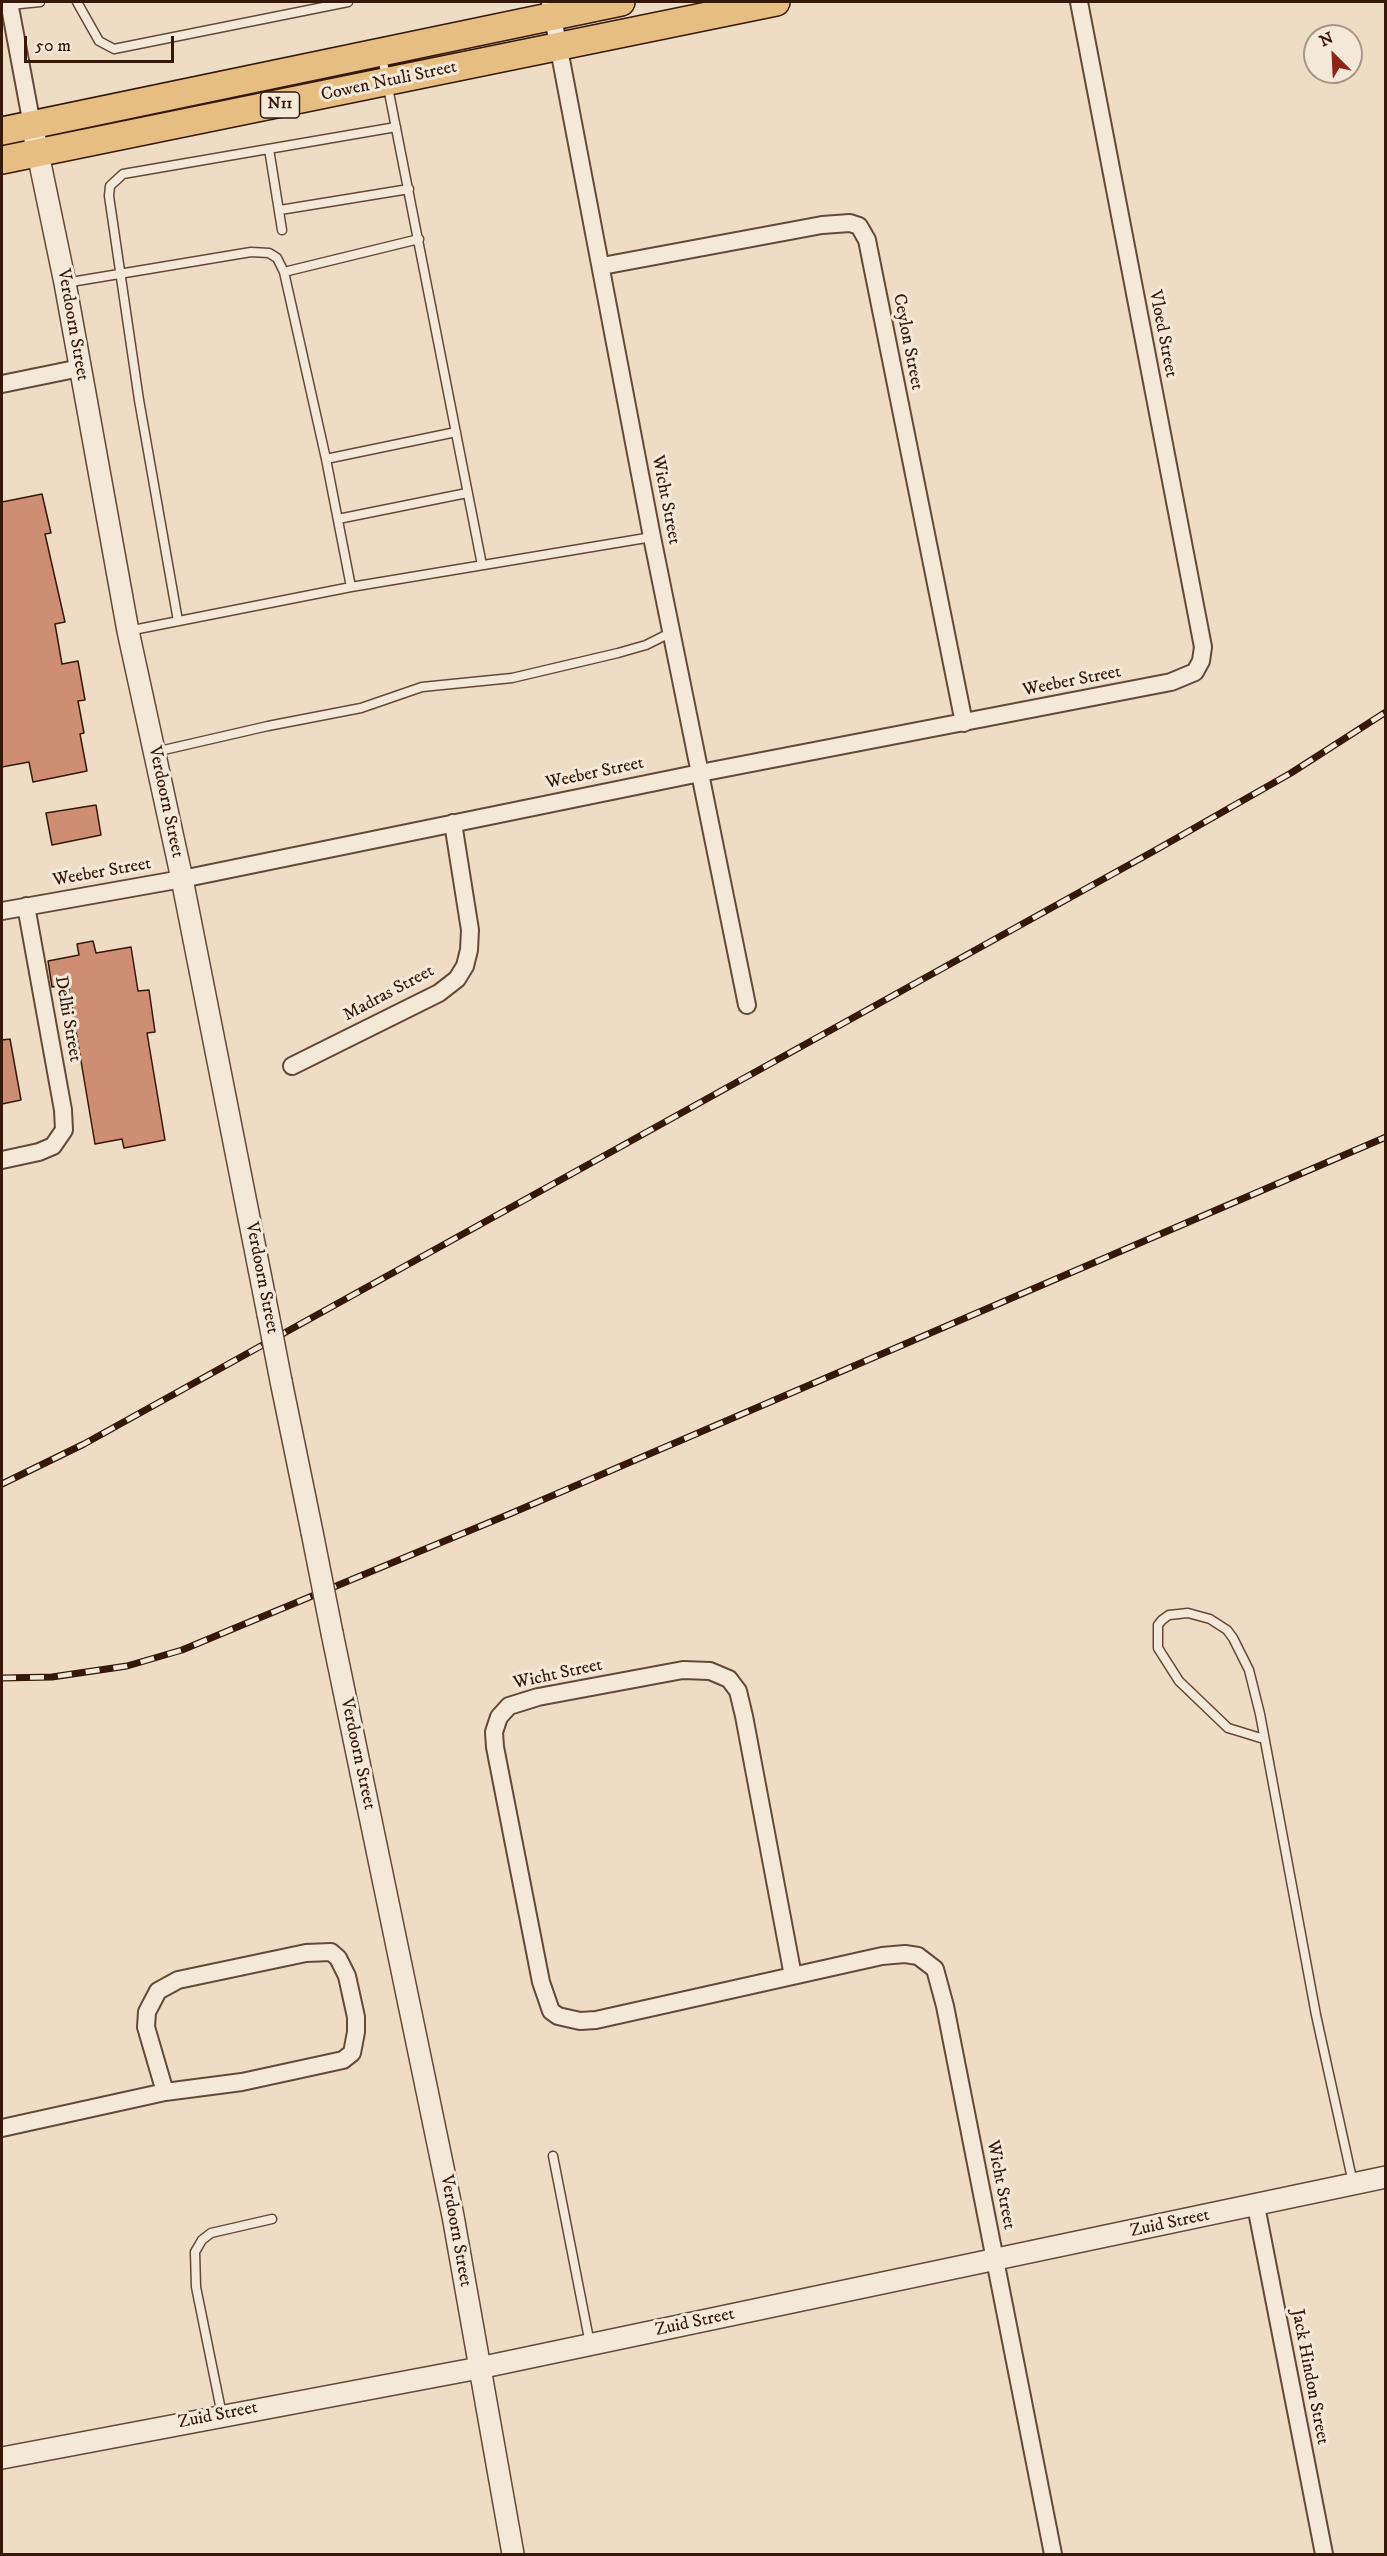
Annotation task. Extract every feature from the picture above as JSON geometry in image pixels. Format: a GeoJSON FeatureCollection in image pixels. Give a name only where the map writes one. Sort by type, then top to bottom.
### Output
{"type":"FeatureCollection","features":[{"type":"Feature","properties":{"kind":"highway","name":"Cowen Ntuli Street"},"geometry":{"type":"LineString","coordinates":[[2,131],[381,54],[551,9],[621,2]]}},
{"type":"Feature","properties":{"kind":"highway","name":"Cowen Ntuli Street"},"geometry":{"type":"LineString","coordinates":[[2,160],[776,2]]}},
{"type":"Feature","properties":{"kind":"street","name":"Vloed Street"},"geometry":{"type":"LineString","coordinates":[[1079,2],[1203,647],[1201,661],[1195,672]]}},
{"type":"Feature","properties":{"kind":"street","name":"Verdoorn Street"},"geometry":{"type":"LineString","coordinates":[[10,3],[128,631],[182,879],[332,1633],[451,2205],[513,2554]]}},
{"type":"Feature","properties":{"kind":"street","name":"Wicht Street"},"geometry":{"type":"LineString","coordinates":[[551,9],[602,266],[652,537],[747,1005]]}},
{"type":"Feature","properties":{"kind":"street","name":"Ceylon Street"},"geometry":{"type":"LineString","coordinates":[[602,266],[822,225],[850,223],[863,232],[964,723]]}},
{"type":"Feature","properties":{"kind":"street"},"geometry":{"type":"LineString","coordinates":[[2,384],[80,368]]}},
{"type":"Feature","properties":{"kind":"street","name":"Weeber Street"},"geometry":{"type":"LineString","coordinates":[[2,911],[182,879],[700,773],[1171,682],[1195,672]]}},
{"type":"Feature","properties":{"kind":"street","name":"Madras Street"},"geometry":{"type":"LineString","coordinates":[[292,1066],[439,993],[457,979],[465,966],[470,950],[470,930],[453,823]]}},
{"type":"Feature","properties":{"kind":"street","name":"Delhi Street"},"geometry":{"type":"LineString","coordinates":[[2,1160],[39,1152],[53,1146],[64,1130],[63,1110],[26,906]]}},
{"type":"Feature","properties":{"kind":"street","name":"Wicht Street"},"geometry":{"type":"LineString","coordinates":[[794,1976],[744,1716],[738,1691],[729,1679],[710,1671],[683,1670],[537,1697],[509,1706],[499,1717],[494,1732],[495,1747],[541,1982],[552,2011],[565,2019],[596,2020],[904,1954],[918,1956],[935,1969],[1053,2554]]}},
{"type":"Feature","properties":{"kind":"street"},"geometry":{"type":"LineString","coordinates":[[2,2128],[165,2092],[242,2082],[343,2060],[352,2053],[356,2017],[347,1976],[338,1958],[331,1952],[306,1953],[178,1980],[158,1991],[147,2012],[146,2027],[165,2092]]}},
{"type":"Feature","properties":{"kind":"street","name":"Zuid Street"},"geometry":{"type":"LineString","coordinates":[[2,2458],[479,2368],[1386,2177]]}},
{"type":"Feature","properties":{"kind":"street","name":"Jack Hindon Street"},"geometry":{"type":"LineString","coordinates":[[1256,2206],[1324,2554]]}},
{"type":"Feature","properties":{"kind":"lane"},"geometry":{"type":"LineString","coordinates":[[10,3],[40,2]]}},
{"type":"Feature","properties":{"kind":"lane"},"geometry":{"type":"LineString","coordinates":[[77,2],[99,41],[114,49],[348,2]]}},
{"type":"Feature","properties":{"kind":"lane"},"geometry":{"type":"LineString","coordinates":[[381,54],[482,564]]}},
{"type":"Feature","properties":{"kind":"lane"},"geometry":{"type":"LineString","coordinates":[[178,621],[139,400],[109,196],[110,186],[115,178],[123,174],[396,128]]}},
{"type":"Feature","properties":{"kind":"lane"},"geometry":{"type":"LineString","coordinates":[[268,149],[282,230]]}},
{"type":"Feature","properties":{"kind":"lane"},"geometry":{"type":"LineString","coordinates":[[280,210],[409,189]]}},
{"type":"Feature","properties":{"kind":"lane"},"geometry":{"type":"LineString","coordinates":[[284,272],[419,239]]}},
{"type":"Feature","properties":{"kind":"lane"},"geometry":{"type":"LineString","coordinates":[[64,283],[260,251],[277,258],[284,272],[326,459],[351,586]]}},
{"type":"Feature","properties":{"kind":"lane"},"geometry":{"type":"LineString","coordinates":[[326,459],[456,432]]}},
{"type":"Feature","properties":{"kind":"lane"},"geometry":{"type":"LineString","coordinates":[[338,519],[467,493]]}},
{"type":"Feature","properties":{"kind":"lane"},"geometry":{"type":"LineString","coordinates":[[128,631],[351,586],[652,537]]}},
{"type":"Feature","properties":{"kind":"lane"},"geometry":{"type":"LineString","coordinates":[[154,752],[361,708],[422,687],[503,679],[618,654],[646,645],[672,632]]}},
{"type":"Feature","properties":{"kind":"lane"},"geometry":{"type":"LineString","coordinates":[[1264,1739],[1228,1728],[1179,1681],[1158,1648],[1156,1636],[1158,1625],[1162,1620],[1169,1615],[1188,1612],[1210,1619],[1227,1630],[1239,1647],[1249,1670],[1256,1692],[1316,2015],[1353,2184]]}},
{"type":"Feature","properties":{"kind":"lane"},"geometry":{"type":"LineString","coordinates":[[552,2156],[590,2345]]}},
{"type":"Feature","properties":{"kind":"lane"},"geometry":{"type":"LineString","coordinates":[[222,2415],[196,2287],[193,2268],[195,2252],[201,2240],[211,2233],[272,2219]]}},
{"type":"Feature","properties":{"kind":"building"},"geometry":{"type":"Polygon","coordinates":[[[42,494],[51,533],[45,534],[65,622],[55,624],[62,664],[78,661],[85,700],[78,701],[84,733],[80,734],[87,771],[33,782],[29,762],[2,767],[2,502],[42,494]]]}},
{"type":"Feature","properties":{"kind":"building"},"geometry":{"type":"Polygon","coordinates":[[[96,805],[101,835],[52,845],[46,813],[96,805]]]}},
{"type":"Feature","properties":{"kind":"building"},"geometry":{"type":"Polygon","coordinates":[[[93,941],[96,953],[131,947],[138,991],[149,990],[155,1032],[147,1033],[165,1140],[124,1148],[122,1139],[95,1144],[68,984],[52,987],[48,961],[79,955],[77,944],[93,941]]]}},
{"type":"Feature","properties":{"kind":"building"},"geometry":{"type":"Polygon","coordinates":[[[10,1039],[21,1100],[2,1104],[2,1040],[10,1039]]]}},
{"type":"Feature","properties":{"kind":"railway"},"geometry":{"type":"LineString","coordinates":[[2,1484],[84,1444],[1154,851],[1291,773],[1386,712]]}},
{"type":"Feature","properties":{"kind":"railway"},"geometry":{"type":"LineString","coordinates":[[2,1678],[52,1677],[127,1666],[182,1650],[512,1513],[1386,1137]]}}]}
